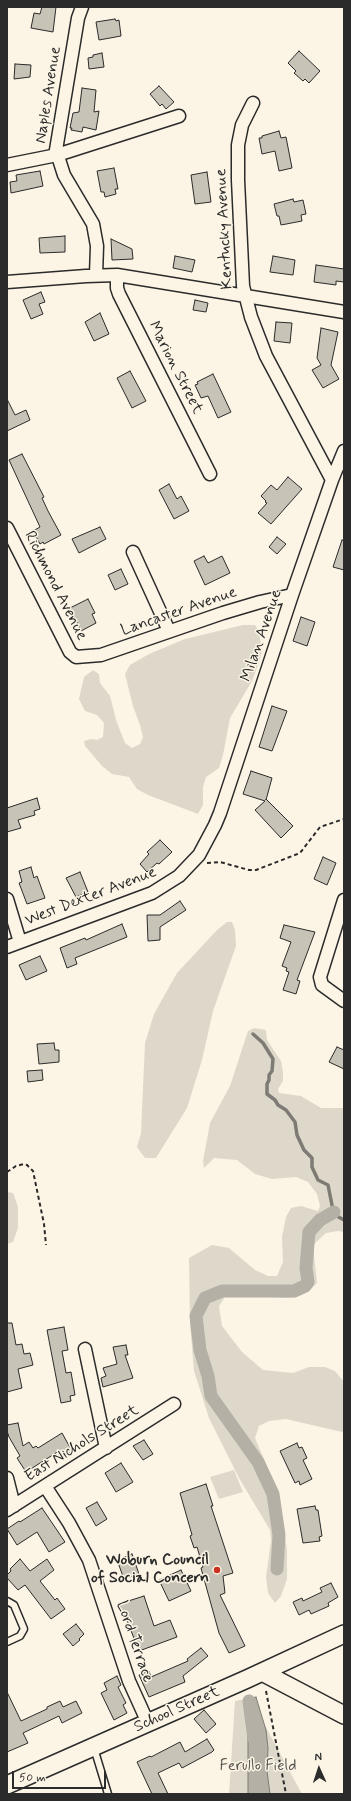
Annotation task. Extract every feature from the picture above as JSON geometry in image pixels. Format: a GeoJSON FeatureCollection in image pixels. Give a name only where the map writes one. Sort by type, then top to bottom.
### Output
{"type":"FeatureCollection","features":[{"type":"Feature","properties":{"kind":"main road","name":"School Street"},"geometry":{"type":"LineString","coordinates":[[7,1785],[344,1634]]}},
{"type":"Feature","properties":{"kind":"main road"},"geometry":{"type":"LineString","coordinates":[[262,1672],[344,1715]]}},
{"type":"Feature","properties":{"kind":"street","name":"Naples Avenue"},"geometry":{"type":"LineString","coordinates":[[82,7],[78,18],[56,142],[57,155],[64,175],[93,224],[97,246],[96,275]]}},
{"type":"Feature","properties":{"kind":"street","name":"Kentucky Avenue"},"geometry":{"type":"LineString","coordinates":[[253,103],[245,116],[240,130],[238,151],[242,277],[245,296],[258,338],[266,356],[332,480]]}},
{"type":"Feature","properties":{"kind":"street"},"geometry":{"type":"LineString","coordinates":[[7,164],[57,155],[179,116]]}},
{"type":"Feature","properties":{"kind":"street"},"geometry":{"type":"LineString","coordinates":[[7,282],[96,275],[117,275],[344,312]]}},
{"type":"Feature","properties":{"kind":"street","name":"Marion Street"},"geometry":{"type":"LineString","coordinates":[[117,275],[117,288],[119,294],[210,474]]}},
{"type":"Feature","properties":{"kind":"street","name":"Milan Avenue"},"geometry":{"type":"LineString","coordinates":[[212,832],[220,813],[292,595],[332,480],[344,451]]}},
{"type":"Feature","properties":{"kind":"street","name":"Richmond Avenue"},"geometry":{"type":"LineString","coordinates":[[7,528],[70,652],[76,657]]}},
{"type":"Feature","properties":{"kind":"street"},"geometry":{"type":"LineString","coordinates":[[133,552],[169,631]]}},
{"type":"Feature","properties":{"kind":"street","name":"Lancaster Avenue"},"geometry":{"type":"LineString","coordinates":[[76,657],[101,655],[169,631],[260,602],[292,595]]}},
{"type":"Feature","properties":{"kind":"street","name":"West Dexter Avenue"},"geometry":{"type":"LineString","coordinates":[[7,947],[152,893],[180,876],[194,862],[212,832]]}},
{"type":"Feature","properties":{"kind":"street"},"geometry":{"type":"LineString","coordinates":[[7,899],[20,942]]}},
{"type":"Feature","properties":{"kind":"street"},"geometry":{"type":"LineString","coordinates":[[344,900],[322,966],[320,982],[329,992],[344,1001]]}},
{"type":"Feature","properties":{"kind":"street"},"geometry":{"type":"LineString","coordinates":[[85,1349],[106,1448]]}},
{"type":"Feature","properties":{"kind":"street","name":"East Nichols Street"},"geometry":{"type":"LineString","coordinates":[[11,1508],[174,1404]]}},
{"type":"Feature","properties":{"kind":"street"},"geometry":{"type":"LineString","coordinates":[[7,1478],[11,1508]]}},
{"type":"Feature","properties":{"kind":"street","name":"Lord Terrace"},"geometry":{"type":"LineString","coordinates":[[45,1486],[69,1523],[89,1560],[129,1681],[148,1723]]}},
{"type":"Feature","properties":{"kind":"lane"},"geometry":{"type":"LineString","coordinates":[[7,1601],[14,1605],[24,1628],[20,1636],[7,1642]]}},
{"type":"Feature","properties":{"kind":"lane"},"geometry":{"type":"LineString","coordinates":[[94,1747],[108,1794]]}},
{"type":"Feature","properties":{"kind":"path"},"geometry":{"type":"LineString","coordinates":[[194,862],[209,864],[220,862],[249,870],[256,870],[300,853],[320,827],[344,819]]}},
{"type":"Feature","properties":{"kind":"path"},"geometry":{"type":"LineString","coordinates":[[7,1172],[16,1166],[24,1164],[27,1164],[32,1171],[43,1218],[46,1244]]}},
{"type":"Feature","properties":{"kind":"path"},"geometry":{"type":"LineString","coordinates":[[262,1672],[286,1794]]}},
{"type":"Feature","properties":{"kind":"green space"},"geometry":{"type":"Polygon","coordinates":[[[243,625],[255,625],[259,631],[262,651],[252,681],[230,718],[219,768],[206,777],[203,787],[203,805],[198,814],[148,795],[137,789],[129,777],[112,774],[102,766],[85,746],[84,741],[91,739],[97,740],[103,737],[104,723],[97,715],[85,711],[79,699],[84,677],[93,670],[99,674],[100,683],[110,696],[116,720],[125,743],[132,748],[140,744],[143,737],[125,674],[130,665],[149,654],[185,639],[243,625]]]}},
{"type":"Feature","properties":{"kind":"green space"},"geometry":{"type":"Polygon","coordinates":[[[227,922],[232,922],[235,930],[236,946],[213,1011],[202,1060],[187,1108],[156,1158],[145,1158],[137,1147],[141,1133],[145,1043],[154,1014],[177,973],[217,930],[227,922]]]}},
{"type":"Feature","properties":{"kind":"green space"},"geometry":{"type":"Polygon","coordinates":[[[254,1028],[266,1030],[267,1040],[281,1061],[283,1081],[278,1089],[279,1093],[301,1096],[321,1108],[344,1108],[344,1232],[338,1231],[326,1233],[313,1245],[317,1283],[308,1292],[297,1297],[283,1298],[235,1295],[225,1297],[219,1306],[222,1326],[242,1352],[263,1370],[293,1373],[309,1367],[325,1367],[335,1371],[344,1382],[344,1431],[342,1432],[286,1419],[269,1421],[259,1426],[255,1438],[276,1487],[287,1549],[287,1579],[281,1596],[275,1603],[268,1593],[266,1577],[271,1541],[270,1530],[239,1478],[209,1418],[194,1371],[190,1324],[189,1258],[212,1245],[229,1248],[255,1270],[268,1276],[277,1276],[283,1262],[282,1237],[286,1217],[291,1208],[301,1206],[318,1211],[320,1206],[317,1194],[308,1182],[296,1177],[272,1179],[255,1174],[237,1160],[214,1158],[204,1168],[203,1161],[210,1123],[230,1086],[248,1031],[254,1028]]]}},
{"type":"Feature","properties":{"kind":"green space"},"geometry":{"type":"Polygon","coordinates":[[[7,1192],[13,1193],[18,1207],[18,1228],[13,1242],[7,1244],[7,1192]]]}},
{"type":"Feature","properties":{"kind":"green space"},"geometry":{"type":"Polygon","coordinates":[[[234,1470],[243,1492],[219,1499],[210,1477],[234,1470]]]}},
{"type":"Feature","properties":{"kind":"green space","name":"Ferullo Field"},"geometry":{"type":"Polygon","coordinates":[[[250,1698],[302,1794],[229,1794],[235,1701],[250,1698]]]}},
{"type":"Feature","properties":{"kind":"shaded area"},"geometry":{"type":"Polygon","coordinates":[[[256,1697],[266,1730],[268,1748],[267,1771],[270,1794],[248,1794],[248,1737],[252,1723],[253,1698],[256,1697]]]}},
{"type":"Feature","properties":{"kind":"building"},"geometry":{"type":"Polygon","coordinates":[[[42,7],[56,7],[53,32],[31,28],[34,13],[40,14],[42,7]]]}},
{"type":"Feature","properties":{"kind":"building"},"geometry":{"type":"Polygon","coordinates":[[[115,19],[116,21],[119,20],[121,36],[99,40],[96,22],[115,19]]]}},
{"type":"Feature","properties":{"kind":"building"},"geometry":{"type":"Polygon","coordinates":[[[299,51],[320,71],[309,83],[305,79],[303,81],[294,73],[296,71],[288,63],[299,51]]]}},
{"type":"Feature","properties":{"kind":"building"},"geometry":{"type":"Polygon","coordinates":[[[102,53],[104,67],[89,69],[88,58],[102,53]]]}},
{"type":"Feature","properties":{"kind":"building"},"geometry":{"type":"Polygon","coordinates":[[[15,64],[31,65],[30,77],[14,79],[15,64]]]}},
{"type":"Feature","properties":{"kind":"building"},"geometry":{"type":"Polygon","coordinates":[[[159,86],[174,102],[166,109],[162,104],[160,106],[150,94],[159,86]]]}},
{"type":"Feature","properties":{"kind":"building"},"geometry":{"type":"Polygon","coordinates":[[[82,88],[96,90],[94,112],[99,111],[96,130],[83,127],[82,132],[71,130],[72,128],[70,128],[73,113],[79,112],[82,88]]]}},
{"type":"Feature","properties":{"kind":"building"},"geometry":{"type":"Polygon","coordinates":[[[279,131],[281,138],[286,137],[292,168],[279,171],[275,151],[262,154],[259,138],[279,131]]]}},
{"type":"Feature","properties":{"kind":"building"},"geometry":{"type":"Polygon","coordinates":[[[114,168],[118,189],[115,189],[116,194],[105,197],[104,192],[101,192],[97,171],[114,168]]]}},
{"type":"Feature","properties":{"kind":"building"},"geometry":{"type":"Polygon","coordinates":[[[40,171],[43,186],[11,193],[10,182],[17,181],[16,175],[40,171]]]}},
{"type":"Feature","properties":{"kind":"building"},"geometry":{"type":"Polygon","coordinates":[[[207,172],[211,202],[195,204],[191,175],[207,172]]]}},
{"type":"Feature","properties":{"kind":"building"},"geometry":{"type":"Polygon","coordinates":[[[293,199],[294,202],[303,200],[306,214],[301,215],[302,221],[281,225],[274,204],[293,199]]]}},
{"type":"Feature","properties":{"kind":"building"},"geometry":{"type":"Polygon","coordinates":[[[65,236],[65,252],[40,253],[39,238],[65,236]]]}},
{"type":"Feature","properties":{"kind":"building"},"geometry":{"type":"Polygon","coordinates":[[[111,239],[132,249],[133,259],[112,260],[111,239]]]}},
{"type":"Feature","properties":{"kind":"building"},"geometry":{"type":"Polygon","coordinates":[[[175,256],[195,260],[192,272],[173,268],[175,256]]]}},
{"type":"Feature","properties":{"kind":"building"},"geometry":{"type":"Polygon","coordinates":[[[273,256],[295,260],[293,275],[270,272],[273,256]]]}},
{"type":"Feature","properties":{"kind":"building"},"geometry":{"type":"Polygon","coordinates":[[[316,265],[344,269],[344,282],[336,281],[336,285],[314,282],[316,265]]]}},
{"type":"Feature","properties":{"kind":"building"},"geometry":{"type":"Polygon","coordinates":[[[41,292],[45,302],[39,304],[43,314],[31,319],[23,300],[41,292]]]}},
{"type":"Feature","properties":{"kind":"building"},"geometry":{"type":"Polygon","coordinates":[[[195,300],[208,303],[206,312],[193,310],[195,300]]]}},
{"type":"Feature","properties":{"kind":"building"},"geometry":{"type":"Polygon","coordinates":[[[100,313],[109,334],[94,341],[85,322],[100,313]]]}},
{"type":"Feature","properties":{"kind":"building"},"geometry":{"type":"Polygon","coordinates":[[[276,322],[292,323],[290,343],[274,341],[276,322]]]}},
{"type":"Feature","properties":{"kind":"building"},"geometry":{"type":"Polygon","coordinates":[[[321,328],[338,332],[331,365],[339,379],[323,388],[312,370],[321,365],[317,358],[321,328]]]}},
{"type":"Feature","properties":{"kind":"building"},"geometry":{"type":"Polygon","coordinates":[[[130,371],[146,401],[132,408],[117,378],[130,371]]]}},
{"type":"Feature","properties":{"kind":"building"},"geometry":{"type":"Polygon","coordinates":[[[213,374],[231,412],[218,418],[208,396],[201,398],[195,385],[198,384],[197,382],[213,374]]]}},
{"type":"Feature","properties":{"kind":"building"},"geometry":{"type":"Polygon","coordinates":[[[7,399],[15,415],[26,410],[30,420],[7,431],[7,399]]]}},
{"type":"Feature","properties":{"kind":"building"},"geometry":{"type":"Polygon","coordinates":[[[22,454],[44,497],[42,498],[48,511],[61,535],[44,544],[43,542],[40,544],[33,531],[40,527],[9,460],[22,454]]]}},
{"type":"Feature","properties":{"kind":"building"},"geometry":{"type":"Polygon","coordinates":[[[288,477],[302,489],[271,524],[258,513],[267,503],[261,496],[271,485],[277,490],[288,477]]]}},
{"type":"Feature","properties":{"kind":"building"},"geometry":{"type":"Polygon","coordinates":[[[169,484],[177,499],[181,496],[189,511],[174,519],[159,490],[169,484]]]}},
{"type":"Feature","properties":{"kind":"building"},"geometry":{"type":"Polygon","coordinates":[[[100,527],[106,539],[79,553],[72,539],[100,527]]]}},
{"type":"Feature","properties":{"kind":"building"},"geometry":{"type":"Polygon","coordinates":[[[277,537],[286,544],[277,554],[269,547],[277,537]]]}},
{"type":"Feature","properties":{"kind":"building"},"geometry":{"type":"Polygon","coordinates":[[[342,540],[344,541],[344,570],[333,567],[342,540]]]}},
{"type":"Feature","properties":{"kind":"building"},"geometry":{"type":"Polygon","coordinates":[[[204,556],[208,563],[222,556],[230,573],[205,585],[194,561],[204,556]]]}},
{"type":"Feature","properties":{"kind":"building"},"geometry":{"type":"Polygon","coordinates":[[[121,569],[128,584],[115,590],[108,575],[121,569]]]}},
{"type":"Feature","properties":{"kind":"building"},"geometry":{"type":"Polygon","coordinates":[[[88,599],[95,613],[92,614],[96,623],[81,631],[70,608],[88,599]]]}},
{"type":"Feature","properties":{"kind":"building"},"geometry":{"type":"Polygon","coordinates":[[[301,617],[315,622],[307,646],[293,641],[301,617]]]}},
{"type":"Feature","properties":{"kind":"building"},"geometry":{"type":"Polygon","coordinates":[[[272,706],[287,711],[272,751],[259,747],[272,706]]]}},
{"type":"Feature","properties":{"kind":"building"},"geometry":{"type":"Polygon","coordinates":[[[251,771],[272,778],[266,799],[293,826],[281,838],[255,810],[265,801],[243,794],[251,771]]]}},
{"type":"Feature","properties":{"kind":"building"},"geometry":{"type":"Polygon","coordinates":[[[37,798],[40,809],[34,811],[35,815],[18,820],[21,828],[7,832],[7,808],[37,798]]]}},
{"type":"Feature","properties":{"kind":"building"},"geometry":{"type":"Polygon","coordinates":[[[160,840],[172,852],[159,864],[157,863],[147,872],[140,864],[149,854],[147,852],[160,840]]]}},
{"type":"Feature","properties":{"kind":"building"},"geometry":{"type":"Polygon","coordinates":[[[323,857],[336,863],[327,885],[314,879],[323,857]]]}},
{"type":"Feature","properties":{"kind":"building"},"geometry":{"type":"Polygon","coordinates":[[[31,867],[34,878],[37,876],[45,898],[27,904],[19,883],[22,882],[19,871],[31,867]]]}},
{"type":"Feature","properties":{"kind":"building"},"geometry":{"type":"Polygon","coordinates":[[[80,872],[88,892],[76,897],[66,878],[80,872]]]}},
{"type":"Feature","properties":{"kind":"building"},"geometry":{"type":"Polygon","coordinates":[[[180,901],[186,910],[160,927],[160,940],[148,941],[147,915],[160,915],[180,901]]]}},
{"type":"Feature","properties":{"kind":"building"},"geometry":{"type":"Polygon","coordinates":[[[122,924],[127,937],[75,958],[77,964],[67,968],[60,948],[85,938],[86,940],[122,924]]]}},
{"type":"Feature","properties":{"kind":"building"},"geometry":{"type":"Polygon","coordinates":[[[284,925],[315,932],[297,980],[300,981],[296,994],[283,990],[289,972],[286,971],[287,968],[282,966],[291,942],[280,938],[284,925]]]}},
{"type":"Feature","properties":{"kind":"building"},"geometry":{"type":"Polygon","coordinates":[[[40,956],[47,971],[26,980],[19,965],[40,956]]]}},
{"type":"Feature","properties":{"kind":"building"},"geometry":{"type":"Polygon","coordinates":[[[54,1043],[55,1050],[59,1050],[59,1062],[39,1064],[37,1044],[54,1043]]]}},
{"type":"Feature","properties":{"kind":"building"},"geometry":{"type":"Polygon","coordinates":[[[337,1047],[344,1050],[344,1069],[329,1062],[337,1047]]]}},
{"type":"Feature","properties":{"kind":"building"},"geometry":{"type":"Polygon","coordinates":[[[42,1070],[43,1080],[28,1082],[27,1071],[42,1070]]]}},
{"type":"Feature","properties":{"kind":"building"},"geometry":{"type":"Polygon","coordinates":[[[7,1323],[12,1323],[16,1345],[22,1344],[24,1354],[30,1353],[33,1365],[18,1369],[22,1388],[7,1392],[7,1323]]]}},
{"type":"Feature","properties":{"kind":"building"},"geometry":{"type":"Polygon","coordinates":[[[64,1327],[68,1350],[62,1351],[66,1373],[71,1372],[75,1395],[70,1396],[71,1401],[61,1403],[47,1330],[64,1327]]]}},
{"type":"Feature","properties":{"kind":"building"},"geometry":{"type":"Polygon","coordinates":[[[126,1345],[128,1355],[125,1355],[133,1378],[103,1387],[101,1378],[106,1376],[103,1368],[117,1364],[113,1347],[126,1345]]]}},
{"type":"Feature","properties":{"kind":"building"},"geometry":{"type":"Polygon","coordinates":[[[18,1423],[23,1446],[29,1442],[33,1448],[36,1446],[38,1448],[62,1433],[72,1451],[63,1457],[59,1451],[26,1472],[17,1458],[20,1456],[7,1431],[7,1425],[18,1423]]]}},
{"type":"Feature","properties":{"kind":"building"},"geometry":{"type":"Polygon","coordinates":[[[144,1440],[153,1454],[143,1460],[133,1446],[144,1440]]]}},
{"type":"Feature","properties":{"kind":"building"},"geometry":{"type":"Polygon","coordinates":[[[297,1443],[299,1448],[302,1447],[307,1458],[303,1460],[312,1479],[300,1485],[299,1481],[295,1483],[280,1451],[297,1443]]]}},
{"type":"Feature","properties":{"kind":"building"},"geometry":{"type":"Polygon","coordinates":[[[121,1463],[133,1482],[116,1492],[105,1473],[121,1463]]]}},
{"type":"Feature","properties":{"kind":"building","name":"Woburn Council of Social Concern"},"geometry":{"type":"Polygon","coordinates":[[[206,1484],[213,1506],[211,1506],[233,1573],[223,1576],[225,1593],[220,1595],[245,1646],[229,1653],[219,1633],[201,1568],[203,1567],[197,1547],[194,1548],[190,1536],[192,1535],[180,1493],[206,1484]]]}},
{"type":"Feature","properties":{"kind":"building"},"geometry":{"type":"Polygon","coordinates":[[[97,1502],[107,1519],[96,1526],[86,1508],[97,1502]]]}},
{"type":"Feature","properties":{"kind":"building"},"geometry":{"type":"Polygon","coordinates":[[[315,1506],[316,1510],[318,1510],[322,1536],[319,1537],[320,1541],[303,1543],[297,1509],[315,1506]]]}},
{"type":"Feature","properties":{"kind":"building"},"geometry":{"type":"Polygon","coordinates":[[[42,1508],[65,1542],[49,1552],[37,1532],[17,1545],[7,1529],[42,1508]]]}},
{"type":"Feature","properties":{"kind":"building"},"geometry":{"type":"Polygon","coordinates":[[[132,1554],[139,1574],[124,1579],[117,1560],[132,1554]]]}},
{"type":"Feature","properties":{"kind":"building"},"geometry":{"type":"Polygon","coordinates":[[[20,1559],[30,1571],[47,1559],[54,1570],[40,1581],[55,1600],[57,1598],[65,1609],[51,1619],[25,1585],[18,1590],[7,1578],[7,1575],[11,1571],[10,1569],[20,1559]]]}},
{"type":"Feature","properties":{"kind":"building"},"geometry":{"type":"Polygon","coordinates":[[[181,1570],[191,1591],[169,1601],[159,1580],[181,1570]]]}},
{"type":"Feature","properties":{"kind":"building"},"geometry":{"type":"Polygon","coordinates":[[[331,1583],[338,1597],[328,1603],[329,1606],[311,1614],[309,1610],[299,1615],[293,1602],[302,1598],[303,1601],[322,1592],[320,1588],[331,1583]]]}},
{"type":"Feature","properties":{"kind":"building"},"geometry":{"type":"Polygon","coordinates":[[[144,1596],[154,1626],[170,1620],[177,1637],[139,1651],[119,1604],[144,1596]]]}},
{"type":"Feature","properties":{"kind":"building"},"geometry":{"type":"Polygon","coordinates":[[[76,1624],[84,1634],[73,1646],[63,1634],[76,1624]]]}},
{"type":"Feature","properties":{"kind":"building"},"geometry":{"type":"Polygon","coordinates":[[[201,1648],[208,1656],[183,1676],[185,1682],[149,1697],[139,1675],[149,1671],[151,1677],[188,1661],[187,1659],[201,1648]]]}},
{"type":"Feature","properties":{"kind":"building"},"geometry":{"type":"Polygon","coordinates":[[[117,1676],[121,1685],[118,1687],[126,1703],[123,1705],[127,1713],[114,1720],[101,1693],[107,1690],[104,1683],[117,1676]]]}},
{"type":"Feature","properties":{"kind":"building"},"geometry":{"type":"Polygon","coordinates":[[[7,1692],[21,1721],[60,1701],[63,1707],[76,1701],[82,1713],[62,1723],[59,1716],[23,1733],[28,1743],[7,1752],[7,1692]]]}},
{"type":"Feature","properties":{"kind":"building"},"geometry":{"type":"Polygon","coordinates":[[[204,1710],[216,1724],[206,1733],[194,1719],[204,1710]]]}},
{"type":"Feature","properties":{"kind":"building"},"geometry":{"type":"Polygon","coordinates":[[[207,1739],[214,1750],[212,1752],[182,1768],[179,1763],[158,1773],[168,1794],[152,1794],[137,1762],[150,1756],[151,1757],[180,1742],[185,1752],[207,1739]]]}},
{"type":"Feature","properties":{"kind":"waterway"},"geometry":{"type":"LineString","coordinates":[[253,1034],[263,1043],[273,1059],[272,1071],[269,1075],[267,1084],[267,1094],[275,1100],[278,1105],[286,1110],[295,1122],[297,1135],[304,1150],[312,1158],[312,1167],[318,1180],[328,1185],[335,1215],[344,1220]]}},
{"type":"Feature","properties":{"kind":"waterway"},"geometry":{"type":"LineString","coordinates":[[277,1569],[279,1535],[273,1494],[258,1462],[211,1396],[208,1376],[200,1350],[196,1316],[205,1298],[222,1291],[294,1291],[305,1286],[308,1282],[306,1268],[309,1232],[320,1220],[334,1212]]}},
{"type":"Feature","properties":{"kind":"waterway"},"geometry":{"type":"LineString","coordinates":[[249,1701],[254,1739]]}},
{"type":"Feature","properties":{"kind":"place","name":"Woburn Council of Social Concern"},"geometry":{"type":"Point","coordinates":[217,1570]}}]}
